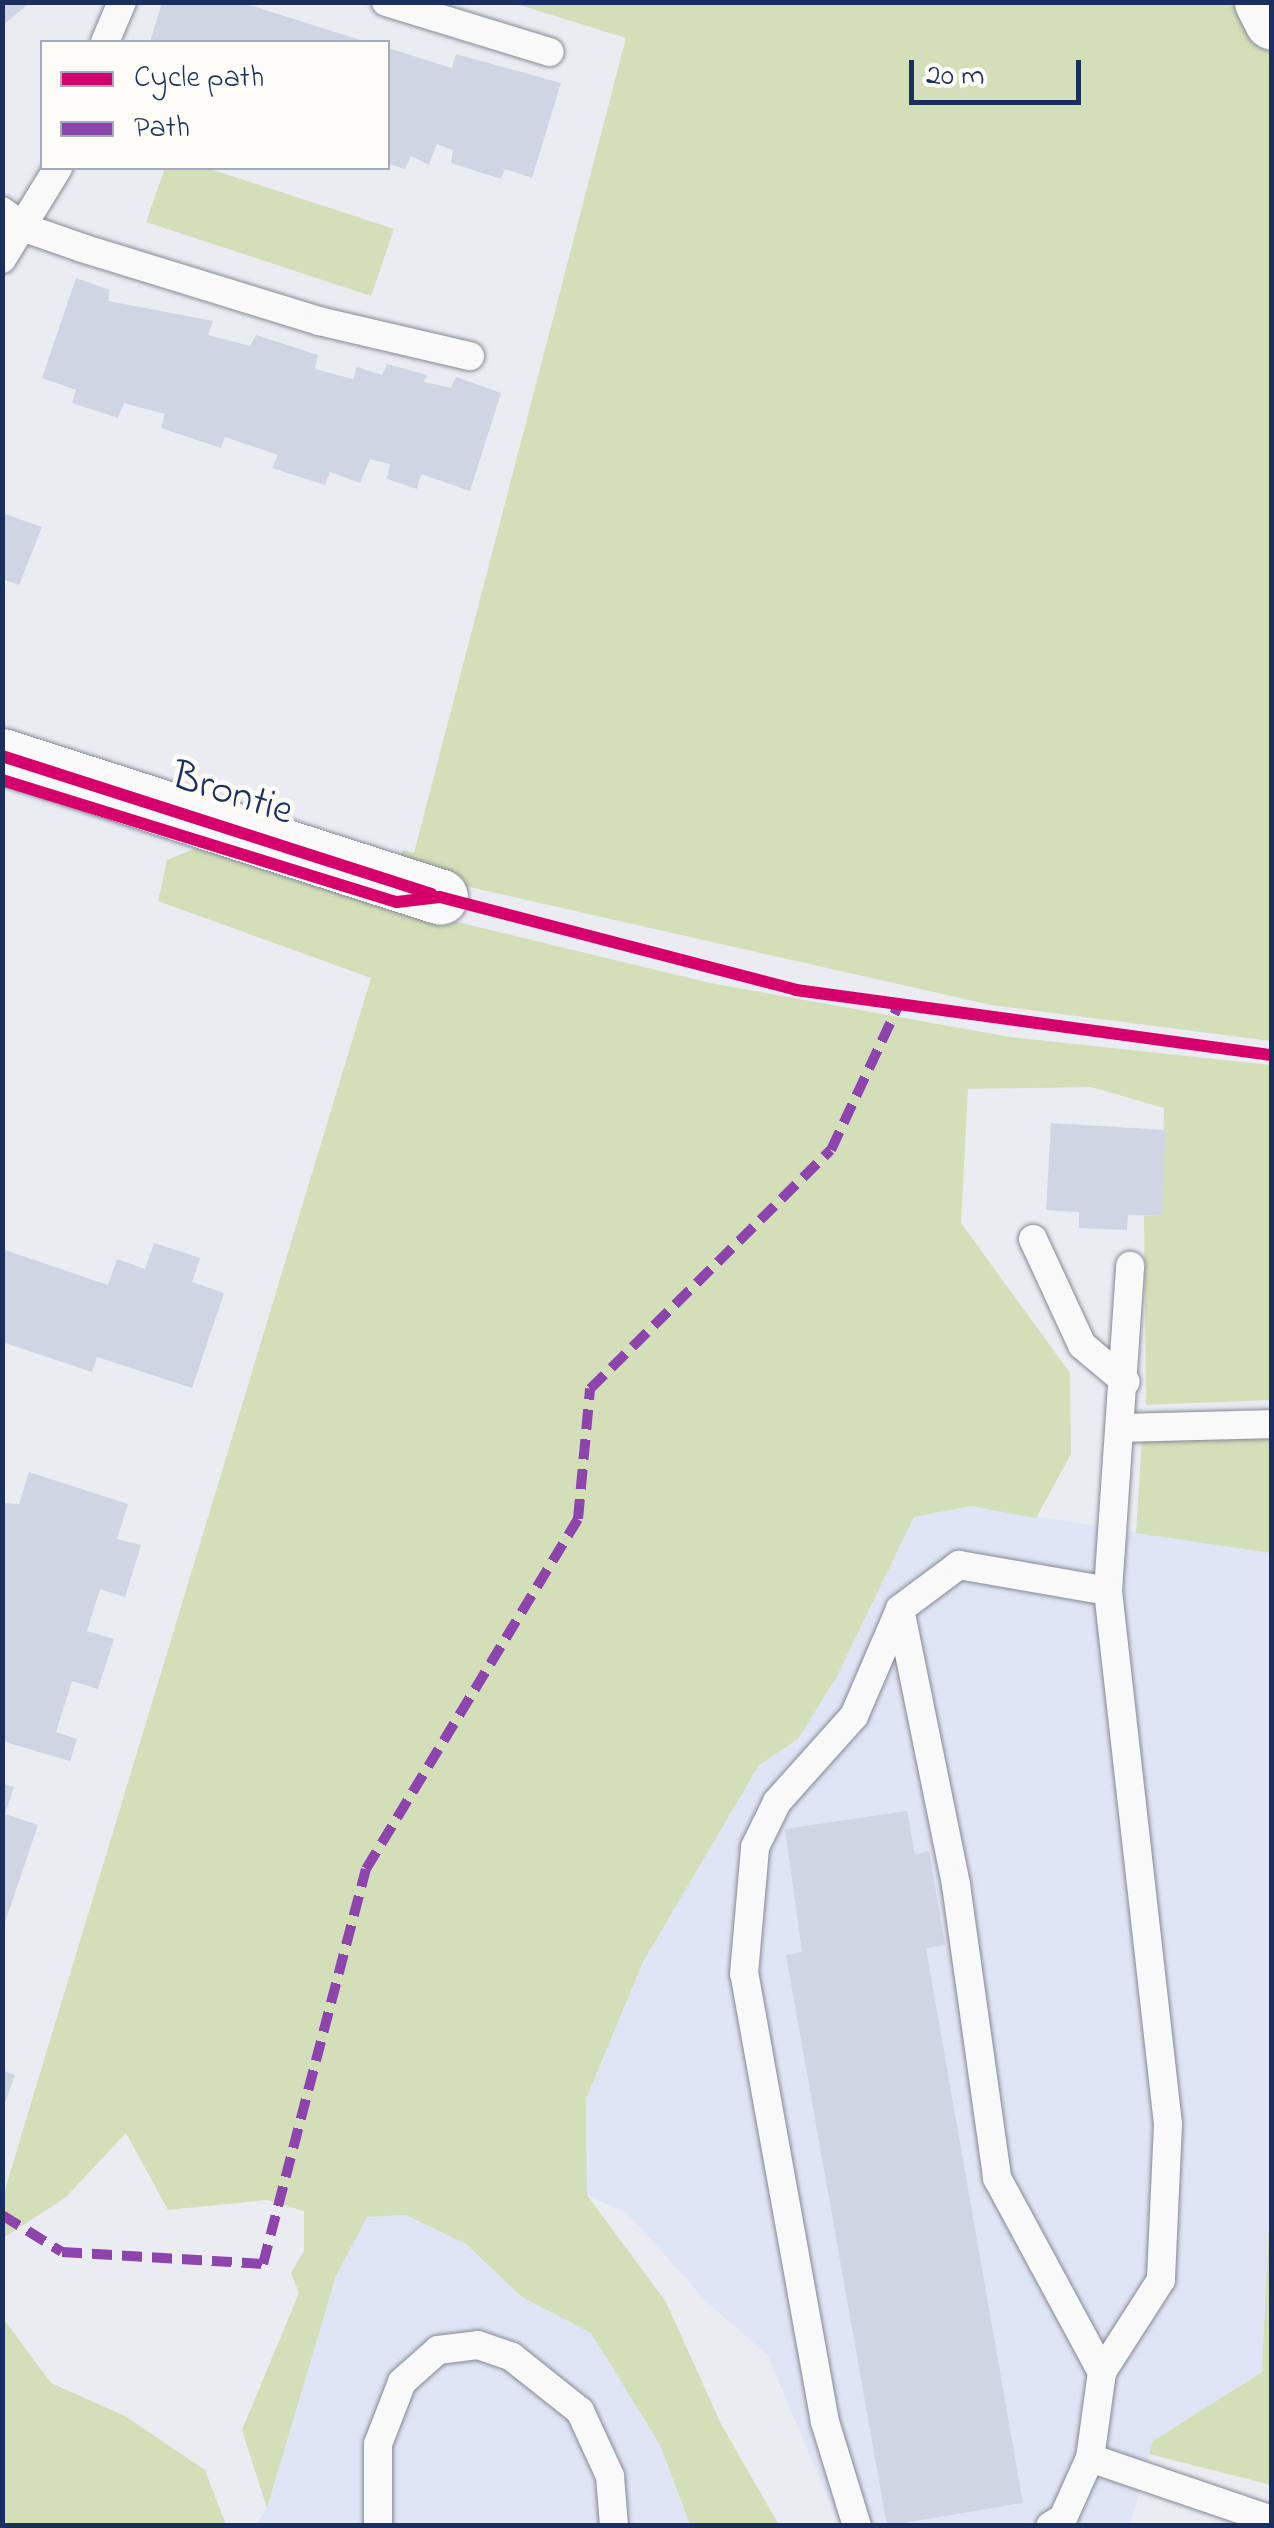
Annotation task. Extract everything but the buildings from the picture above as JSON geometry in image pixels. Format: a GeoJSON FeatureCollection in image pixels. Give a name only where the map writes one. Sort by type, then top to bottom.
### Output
{"type":"FeatureCollection","features":[{"type":"Feature","properties":{"kind":"street"},"geometry":{"type":"LineString","coordinates":[[1262,2],[1272,22]]}},
{"type":"Feature","properties":{"kind":"street","name":"Brontie"},"geometry":{"type":"LineString","coordinates":[[2,756],[440,897]]}},
{"type":"Feature","properties":{"kind":"lane"},"geometry":{"type":"LineString","coordinates":[[106,40],[122,2]]}},
{"type":"Feature","properties":{"kind":"lane"},"geometry":{"type":"LineString","coordinates":[[386,2],[550,52]]}},
{"type":"Feature","properties":{"kind":"lane"},"geometry":{"type":"LineString","coordinates":[[2,259],[14,219],[56,170]]}},
{"type":"Feature","properties":{"kind":"lane"},"geometry":{"type":"LineString","coordinates":[[14,219],[319,322],[470,356]]}},
{"type":"Feature","properties":{"kind":"lane"},"geometry":{"type":"LineString","coordinates":[[1032,1239],[1082,1345],[1126,1382]]}},
{"type":"Feature","properties":{"kind":"lane"},"geometry":{"type":"LineString","coordinates":[[1050,2526],[1063,2518],[1090,2458],[1102,2372],[1161,2280],[1168,2124],[1108,1591],[1124,1428],[1130,1266]]}},
{"type":"Feature","properties":{"kind":"lane"},"geometry":{"type":"LineString","coordinates":[[1124,1428],[1272,1424]]}},
{"type":"Feature","properties":{"kind":"lane"},"geometry":{"type":"LineString","coordinates":[[857,2526],[826,2422],[744,1974],[755,1847],[777,1802],[854,1716],[900,1609],[959,1566],[1108,1591]]}},
{"type":"Feature","properties":{"kind":"lane"},"geometry":{"type":"LineString","coordinates":[[900,1609],[956,1885],[997,2178],[1102,2372]]}},
{"type":"Feature","properties":{"kind":"lane"},"geometry":{"type":"LineString","coordinates":[[378,2526],[378,2444],[402,2382],[438,2350],[478,2345],[512,2356],[580,2410],[610,2476],[614,2526]]}},
{"type":"Feature","properties":{"kind":"lane"},"geometry":{"type":"LineString","coordinates":[[1090,2458],[1272,2520]]}},
{"type":"Feature","properties":{"kind":"shaded area"},"geometry":{"type":"Polygon","coordinates":[[[971,1506],[1271,1553],[1272,2181],[1262,2372],[1153,2441],[1130,2525],[839,2525],[768,2356],[706,2301],[627,2213],[587,2195],[586,2099],[643,1962],[759,1765],[798,1739],[836,1678],[914,1517],[971,1506]]]}},
{"type":"Feature","properties":{"kind":"shaded area"},"geometry":{"type":"Polygon","coordinates":[[[407,2215],[466,2244],[522,2297],[591,2333],[660,2445],[690,2525],[255,2526],[267,2508],[336,2276],[367,2217],[407,2215]]]}},
{"type":"Feature","properties":{"kind":"green space"},"geometry":{"type":"Polygon","coordinates":[[[513,3],[1245,3],[1272,56],[1271,1041],[991,1005],[394,870],[403,850],[414,853],[626,38],[513,3]]]}},
{"type":"Feature","properties":{"kind":"green space"},"geometry":{"type":"Polygon","coordinates":[[[164,170],[213,170],[394,229],[371,296],[146,222],[164,170]]]}},
{"type":"Feature","properties":{"kind":"green space"},"geometry":{"type":"Polygon","coordinates":[[[196,848],[395,907],[710,983],[1010,1037],[1271,1065],[1271,1400],[1146,1405],[1144,1216],[1162,1216],[1164,1108],[1091,1087],[968,1089],[961,1223],[1070,1373],[1071,1454],[1036,1518],[971,1506],[914,1517],[836,1678],[798,1739],[759,1765],[643,1962],[586,2099],[587,2195],[666,2302],[721,2424],[779,2525],[690,2525],[660,2445],[591,2333],[522,2297],[466,2244],[406,2215],[367,2217],[336,2276],[267,2508],[242,2430],[299,2293],[291,2273],[304,2251],[304,2211],[267,2200],[168,2210],[126,2133],[65,2198],[3,2238],[3,2196],[371,978],[158,901],[167,860],[196,848]]]}},
{"type":"Feature","properties":{"kind":"green space"},"geometry":{"type":"Polygon","coordinates":[[[1221,1434],[1271,1440],[1271,1553],[1136,1533],[1142,1439],[1221,1434]]]}},
{"type":"Feature","properties":{"kind":"green space"},"geometry":{"type":"Polygon","coordinates":[[[1271,2181],[1272,2485],[1149,2454],[1153,2441],[1262,2372],[1271,2181]]]}},
{"type":"Feature","properties":{"kind":"green space"},"geometry":{"type":"Polygon","coordinates":[[[2,2317],[51,2383],[125,2416],[205,2470],[226,2525],[3,2525],[2,2317]]]}},
{"type":"Feature","properties":{"kind":"marked path"},"geometry":{"type":"LineString","coordinates":[[2,2215],[62,2252],[263,2264],[366,1869],[578,1519],[590,1389],[831,1150],[898,1006]]}},
{"type":"Feature","properties":{"kind":"cycle path"},"geometry":{"type":"LineString","coordinates":[[2,756],[431,894]]}},
{"type":"Feature","properties":{"kind":"cycle path"},"geometry":{"type":"LineString","coordinates":[[2,780],[397,902],[440,897],[796,990],[1272,1055]]}}]}
